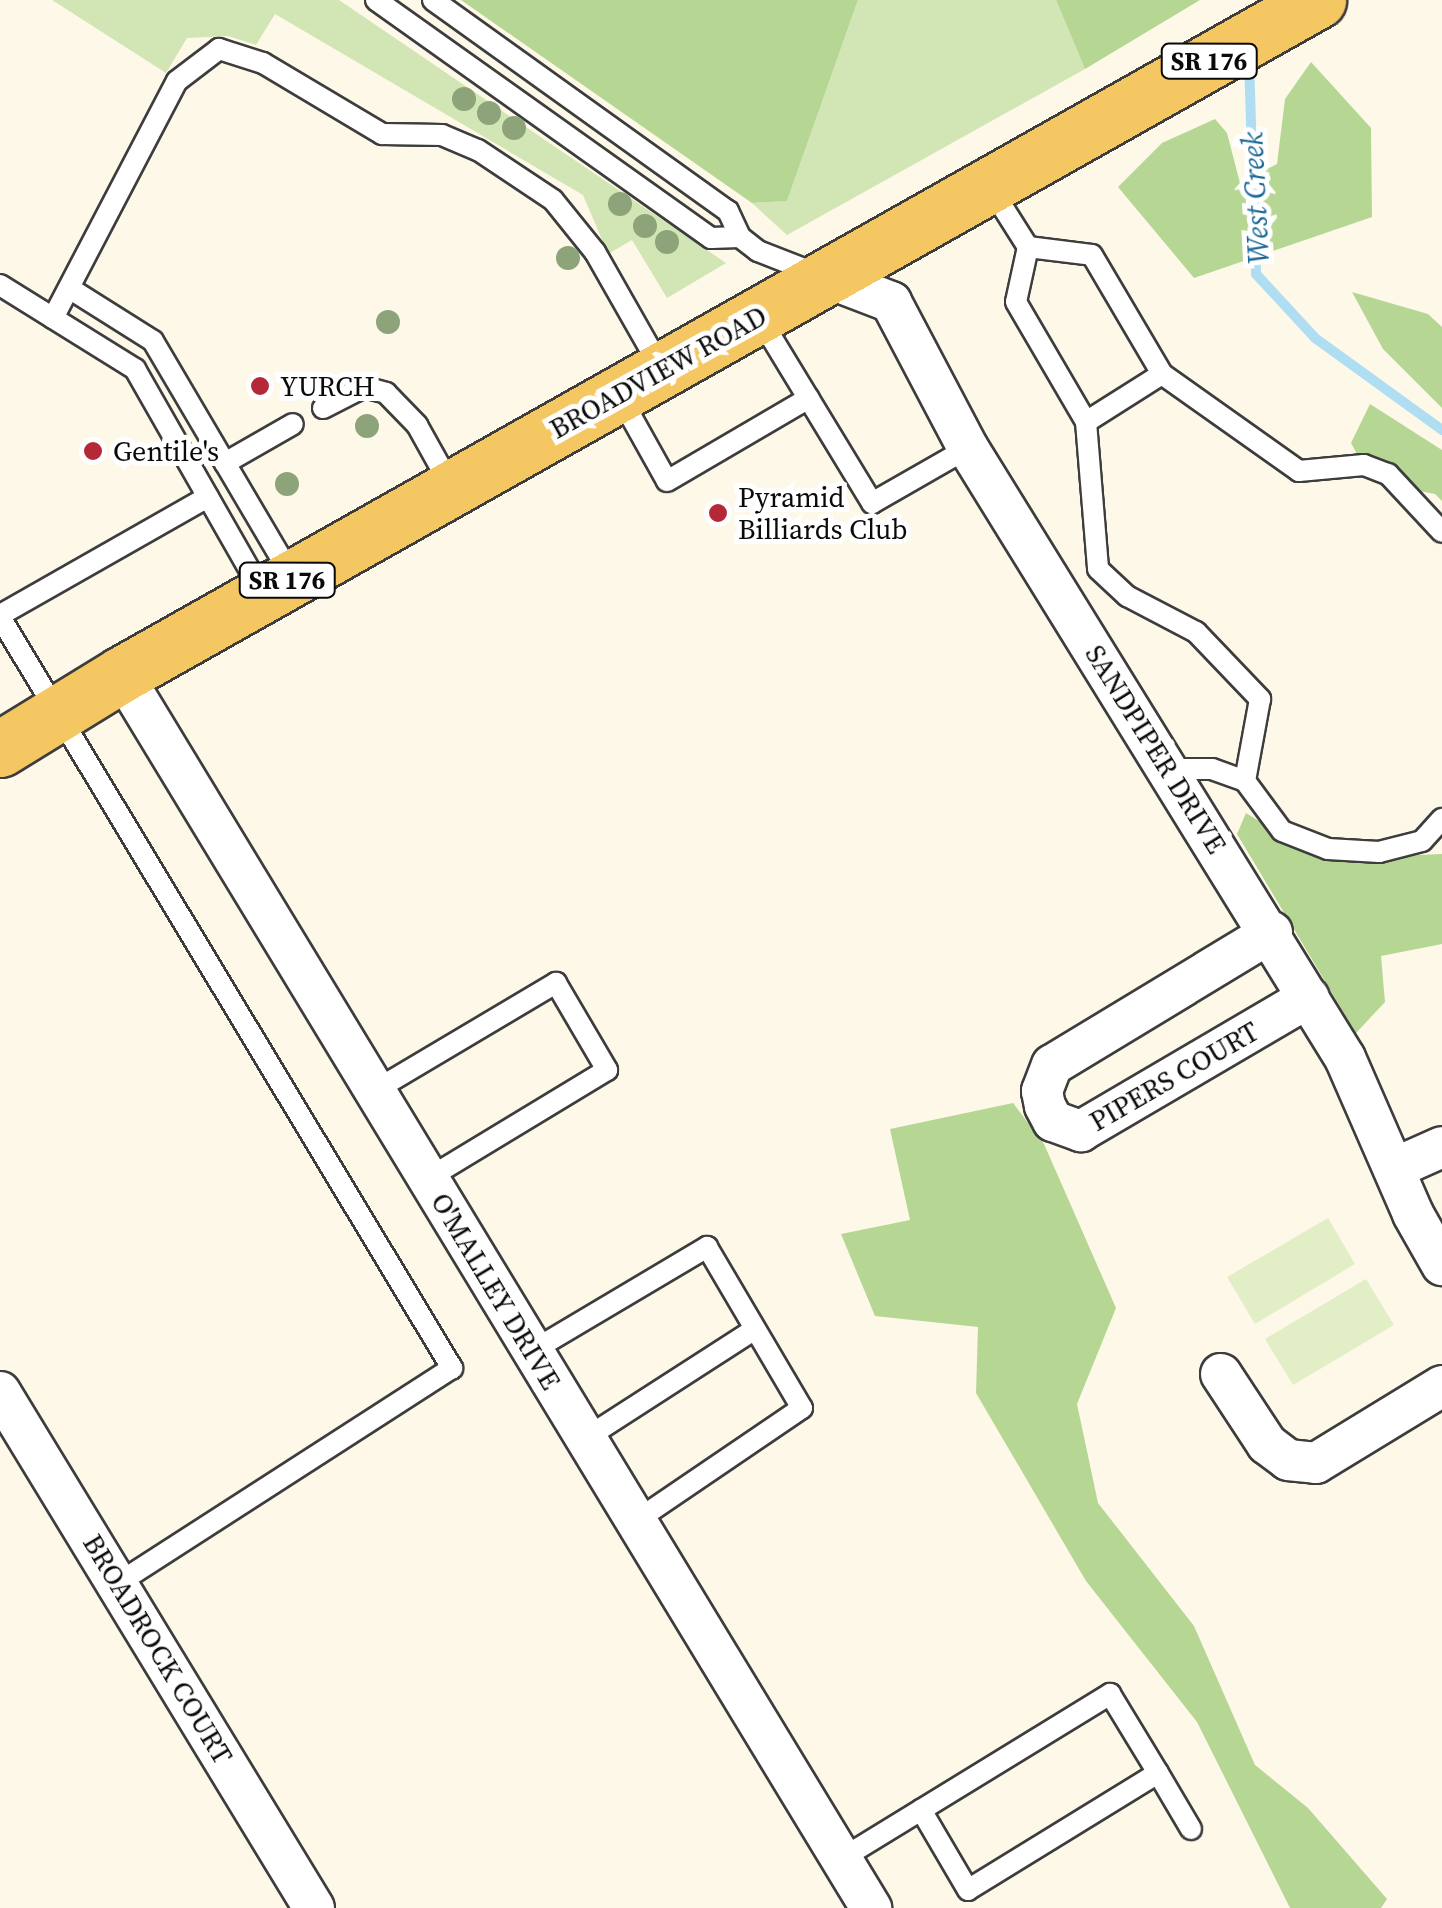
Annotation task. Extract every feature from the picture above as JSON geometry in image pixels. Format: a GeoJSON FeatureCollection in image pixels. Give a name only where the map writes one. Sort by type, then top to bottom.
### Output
{"type":"FeatureCollection","features":[{"type":"Feature","properties":{"kind":"main road","name":"BROADVIEW ROAD"},"geometry":{"type":"LineString","coordinates":[[0,749],[278,585],[1318,0]]}},
{"type":"Feature","properties":{"kind":"street","name":"SANDPIPER DRIVE"},"geometry":{"type":"LineString","coordinates":[[826,277],[892,302],[968,448],[1272,932],[1345,1058],[1442,1265]]}},
{"type":"Feature","properties":{"kind":"street","name":"O'MALLEY DRIVE"},"geometry":{"type":"LineString","coordinates":[[122,674],[871,1908]]}},
{"type":"Feature","properties":{"kind":"street","name":"PIPERS COURT"},"geometry":{"type":"LineString","coordinates":[[1272,932],[1052,1065],[1042,1091],[1045,1106],[1053,1120],[1082,1130],[1309,997]]}},
{"type":"Feature","properties":{"kind":"street"},"geometry":{"type":"LineString","coordinates":[[1394,1168],[1442,1146]]}},
{"type":"Feature","properties":{"kind":"street"},"geometry":{"type":"LineString","coordinates":[[1221,1374],[1267,1444],[1288,1460],[1316,1463],[1442,1386]]}},
{"type":"Feature","properties":{"kind":"street","name":"BROADROCK COURT"},"geometry":{"type":"LineString","coordinates":[[0,1392],[314,1908]]}},
{"type":"Feature","properties":{"kind":"lane"},"geometry":{"type":"LineString","coordinates":[[376,0],[711,238],[740,238]]}},
{"type":"Feature","properties":{"kind":"lane"},"geometry":{"type":"LineString","coordinates":[[434,0],[728,211],[740,238],[758,251],[826,277]]}},
{"type":"Feature","properties":{"kind":"lane"},"geometry":{"type":"LineString","coordinates":[[54,318],[177,81],[219,49],[242,53],[382,134],[442,135],[478,150],[552,200],[595,252],[640,382],[667,481],[809,398]]}},
{"type":"Feature","properties":{"kind":"lane"},"geometry":{"type":"LineString","coordinates":[[989,185],[1028,248],[1016,302],[1086,422],[1098,569],[1127,596],[1196,632],[1260,699],[1245,781]]}},
{"type":"Feature","properties":{"kind":"lane"},"geometry":{"type":"LineString","coordinates":[[1028,248],[1092,255],[1162,374],[1299,471],[1364,464],[1388,474],[1442,532]]}},
{"type":"Feature","properties":{"kind":"lane"},"geometry":{"type":"LineString","coordinates":[[0,285],[118,354],[135,369],[208,498],[278,585]]}},
{"type":"Feature","properties":{"kind":"lane"},"geometry":{"type":"LineString","coordinates":[[69,288],[153,341],[225,462],[278,585]]}},
{"type":"Feature","properties":{"kind":"lane"},"geometry":{"type":"LineString","coordinates":[[758,316],[872,503],[968,448]]}},
{"type":"Feature","properties":{"kind":"lane"},"geometry":{"type":"LineString","coordinates":[[1086,422],[1162,374]]}},
{"type":"Feature","properties":{"kind":"lane"},"geometry":{"type":"LineString","coordinates":[[323,408],[364,387],[386,393],[417,425],[452,488]]}},
{"type":"Feature","properties":{"kind":"lane"},"geometry":{"type":"LineString","coordinates":[[225,462],[292,424]]}},
{"type":"Feature","properties":{"kind":"lane"},"geometry":{"type":"LineString","coordinates":[[119,1583],[452,1368],[61,710],[0,616],[208,498]]}},
{"type":"Feature","properties":{"kind":"lane"},"geometry":{"type":"LineString","coordinates":[[1169,770],[1212,768],[1245,781],[1282,832],[1328,849],[1379,852],[1422,840],[1442,819]]}},
{"type":"Feature","properties":{"kind":"lane"},"geometry":{"type":"LineString","coordinates":[[374,1091],[556,983],[607,1070],[428,1179]]}},
{"type":"Feature","properties":{"kind":"lane"},"geometry":{"type":"LineString","coordinates":[[532,1351],[707,1246],[802,1408],[636,1521]]}},
{"type":"Feature","properties":{"kind":"lane"},"geometry":{"type":"LineString","coordinates":[[586,1438],[754,1328]]}},
{"type":"Feature","properties":{"kind":"lane"},"geometry":{"type":"LineString","coordinates":[[842,1859],[1110,1694],[1191,1828]]}},
{"type":"Feature","properties":{"kind":"lane"},"geometry":{"type":"LineString","coordinates":[[921,1810],[968,1890],[1158,1773]]}},
{"type":"Feature","properties":{"kind":"green space"},"geometry":{"type":"Polygon","coordinates":[[[52,0],[339,0],[726,263],[667,298],[632,240],[608,254],[583,195],[275,14],[256,45],[228,36],[187,38],[166,73],[52,0]]]}},
{"type":"Feature","properties":{"kind":"green space"},"geometry":{"type":"Polygon","coordinates":[[[461,0],[858,0],[787,201],[752,203],[461,0]]]}},
{"type":"Feature","properties":{"kind":"green space"},"geometry":{"type":"Polygon","coordinates":[[[858,0],[1056,0],[1085,69],[787,235],[752,203],[787,201],[858,0]]]}},
{"type":"Feature","properties":{"kind":"green space"},"geometry":{"type":"Polygon","coordinates":[[[1056,0],[1200,0],[1085,69],[1056,0]]]}},
{"type":"Feature","properties":{"kind":"green space"},"geometry":{"type":"Polygon","coordinates":[[[1311,62],[1371,128],[1372,217],[1194,278],[1118,187],[1162,143],[1215,119],[1227,133],[1240,183],[1277,164],[1285,99],[1311,62]]]}},
{"type":"Feature","properties":{"kind":"green space"},"geometry":{"type":"Polygon","coordinates":[[[1352,292],[1428,314],[1442,327],[1442,408],[1383,349],[1352,292]]]}},
{"type":"Feature","properties":{"kind":"green space"},"geometry":{"type":"Polygon","coordinates":[[[1370,404],[1442,450],[1442,501],[1435,494],[1372,482],[1351,443],[1370,404]]]}},
{"type":"Feature","properties":{"kind":"green space"},"geometry":{"type":"Polygon","coordinates":[[[1246,813],[1320,859],[1442,854],[1442,944],[1381,956],[1385,1002],[1356,1033],[1237,834],[1246,813]]]}},
{"type":"Feature","properties":{"kind":"green space"},"geometry":{"type":"Polygon","coordinates":[[[1013,1103],[1044,1144],[1116,1308],[1077,1404],[1098,1503],[1194,1626],[1255,1765],[1308,1808],[1387,1899],[1381,1908],[1290,1908],[1197,1722],[1086,1581],[976,1393],[978,1327],[875,1316],[841,1234],[910,1220],[890,1129],[1013,1103]]]}},
{"type":"Feature","properties":{"kind":"green space"},"geometry":{"type":"Polygon","coordinates":[[[1328,1218],[1355,1264],[1255,1324],[1227,1277],[1328,1218]]]}},
{"type":"Feature","properties":{"kind":"green space"},"geometry":{"type":"Polygon","coordinates":[[[1366,1279],[1394,1325],[1293,1385],[1265,1339],[1366,1279]]]}},
{"type":"Feature","properties":{"kind":"waterway","name":"West Creek"},"geometry":{"type":"LineString","coordinates":[[1249,61],[1256,274],[1315,338],[1442,430]]}},
{"type":"Feature","properties":{"kind":"place","name":"YURCH"},"geometry":{"type":"Point","coordinates":[260,386]}},
{"type":"Feature","properties":{"kind":"place","name":"Gentile's"},"geometry":{"type":"Point","coordinates":[93,451]}},
{"type":"Feature","properties":{"kind":"place","name":"Pyramid Billiards Club"},"geometry":{"type":"Point","coordinates":[718,513]}}]}
